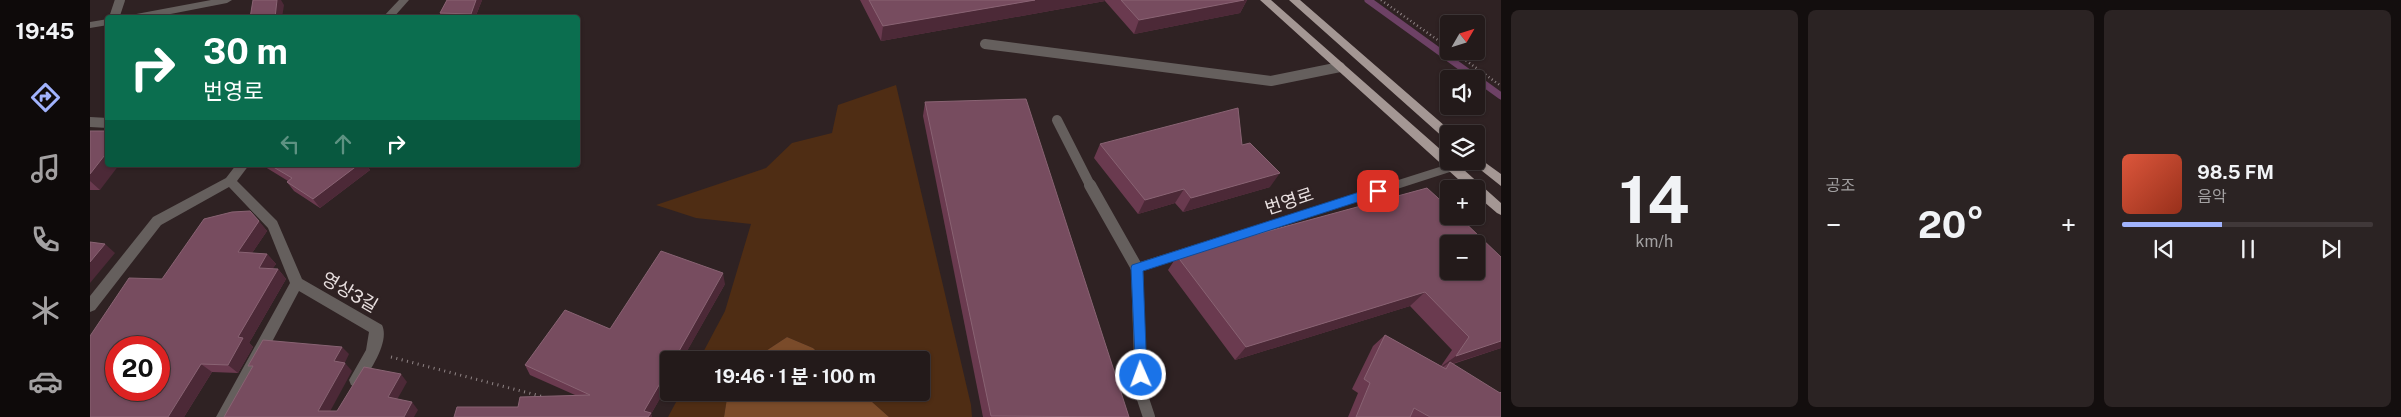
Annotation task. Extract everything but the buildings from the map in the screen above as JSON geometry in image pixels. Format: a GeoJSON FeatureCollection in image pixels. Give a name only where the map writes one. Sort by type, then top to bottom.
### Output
{"type":"FeatureCollection","features":[{"type":"Feature","properties":{"kind":"main road"},"geometry":{"type":"LineString","coordinates":[[1265,0],[1440,156]]}},
{"type":"Feature","properties":{"kind":"main road"},"geometry":{"type":"LineString","coordinates":[[1294,0],[1440,128]]}},
{"type":"Feature","properties":{"kind":"main road"},"geometry":{"type":"LineString","coordinates":[[1485,168],[1501,181]]}},
{"type":"Feature","properties":{"kind":"main road"},"geometry":{"type":"LineString","coordinates":[[1455,170],[1501,210]]}},
{"type":"Feature","properties":{"kind":"street"},"geometry":{"type":"LineString","coordinates":[[147,15],[226,0]]}},
{"type":"Feature","properties":{"kind":"street"},"geometry":{"type":"LineString","coordinates":[[390,15],[404,0]]}},
{"type":"Feature","properties":{"kind":"street"},"geometry":{"type":"LineString","coordinates":[[90,25],[105,22]]}},
{"type":"Feature","properties":{"kind":"street"},"geometry":{"type":"LineString","coordinates":[[90,306],[157,221],[230,181],[241,167]]}},
{"type":"Feature","properties":{"kind":"street","name":"번영로"},"geometry":{"type":"LineString","coordinates":[[1137,268],[1443,170]]}},
{"type":"Feature","properties":{"kind":"street","name":"영상3길"},"geometry":{"type":"LineString","coordinates":[[230,181],[273,225],[297,283],[377,329],[373,352],[349,393]]}},
{"type":"Feature","properties":{"kind":"street","name":"영상3길"},"geometry":{"type":"LineString","coordinates":[[224,417],[297,283]]}},
{"type":"Feature","properties":{"kind":"lane"},"geometry":{"type":"LineString","coordinates":[[115,15],[120,0]]}},
{"type":"Feature","properties":{"kind":"lane"},"geometry":{"type":"LineString","coordinates":[[985,44],[1271,81],[1340,67]]}},
{"type":"Feature","properties":{"kind":"lane"},"geometry":{"type":"LineString","coordinates":[[1057,120],[1082,171],[1137,268],[1141,393],[1148,417]]}},
{"type":"Feature","properties":{"kind":"lane"},"geometry":{"type":"LineString","coordinates":[[90,122],[105,123]]}},
{"type":"Feature","properties":{"kind":"path"},"geometry":{"type":"LineString","coordinates":[[1381,0],[1440,42]]}},
{"type":"Feature","properties":{"kind":"path"},"geometry":{"type":"LineString","coordinates":[[1465,60],[1501,86]]}},
{"type":"Feature","properties":{"kind":"path"},"geometry":{"type":"LineString","coordinates":[[373,352],[545,397]]}},
{"type":"Feature","properties":{"kind":"shaded area"},"geometry":{"type":"Polygon","coordinates":[[[896,85],[971,405],[972,417],[889,417],[871,401],[930,401],[930,351],[816,351],[787,337],[766,351],[704,351],[725,311],[751,224],[696,218],[656,205],[766,168],[792,143],[832,133],[838,105],[896,85]]]}},
{"type":"Feature","properties":{"kind":"shaded area"},"geometry":{"type":"Polygon","coordinates":[[[787,337],[816,351],[766,351],[787,337]]]}},
{"type":"Feature","properties":{"kind":"shaded area"},"geometry":{"type":"Polygon","coordinates":[[[677,401],[727,401],[724,417],[668,417],[677,401]]]}},
{"type":"Feature","properties":{"kind":"shaded area"},"geometry":{"type":"Polygon","coordinates":[[[727,401],[871,401],[889,417],[724,417],[727,401]]]}},
{"type":"Feature","properties":{"kind":"waterway"},"geometry":{"type":"LineString","coordinates":[[1368,0],[1501,96]]}},
{"type":"Feature","properties":{"kind":"route"},"geometry":{"type":"LineString","coordinates":[[1141,375],[1137,268],[1378,191]]}}]}
